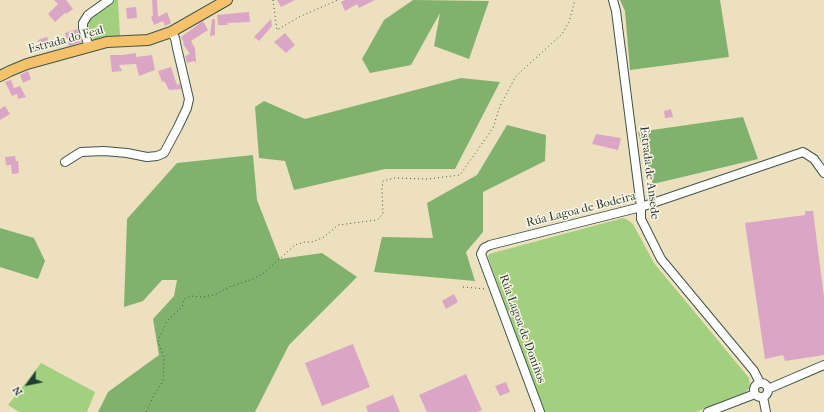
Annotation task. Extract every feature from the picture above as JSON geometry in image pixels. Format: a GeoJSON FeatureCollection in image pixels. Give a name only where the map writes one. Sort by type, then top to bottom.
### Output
{"type":"FeatureCollection","features":[{"type":"Feature","properties":{"kind":"main road","name":"Estrada do Feal"},"geometry":{"type":"LineString","coordinates":[[0,76],[27,64],[107,42],[148,40],[171,32],[226,0]]}},
{"type":"Feature","properties":{"kind":"street"},"geometry":{"type":"LineString","coordinates":[[89,47],[83,28],[83,23],[88,15],[109,0]]}},
{"type":"Feature","properties":{"kind":"street","name":"Estrada de Ansede"},"geometry":{"type":"LineString","coordinates":[[613,0],[616,11],[641,207],[640,219],[661,259],[754,371],[760,383]]}},
{"type":"Feature","properties":{"kind":"street"},"geometry":{"type":"LineString","coordinates":[[65,162],[81,152],[127,152],[147,157],[164,153],[187,108],[189,99],[175,38],[171,32]]}},
{"type":"Feature","properties":{"kind":"street","name":"Rúa Lagoa de Bodeira"},"geometry":{"type":"LineString","coordinates":[[481,254],[484,248],[490,245],[641,207],[803,152],[814,159],[822,170]]}},
{"type":"Feature","properties":{"kind":"street","name":"Rúa Lagoa de Doniños"},"geometry":{"type":"LineString","coordinates":[[481,254],[540,412]]}},
{"type":"Feature","properties":{"kind":"street"},"geometry":{"type":"LineString","coordinates":[[768,388],[824,365]]}},
{"type":"Feature","properties":{"kind":"street"},"geometry":{"type":"LineString","coordinates":[[766,412],[755,387],[760,383],[764,384],[768,388]]}},
{"type":"Feature","properties":{"kind":"street"},"geometry":{"type":"LineString","coordinates":[[708,412],[768,393],[768,388]]}},
{"type":"Feature","properties":{"kind":"path"},"geometry":{"type":"LineString","coordinates":[[273,0],[277,30],[299,17],[338,0]]}},
{"type":"Feature","properties":{"kind":"path"},"geometry":{"type":"LineString","coordinates":[[146,412],[163,381],[164,358],[158,341],[167,321],[182,308],[184,299],[191,296],[201,297],[215,295],[229,287],[253,279],[264,273],[295,245],[318,240],[338,225],[377,220],[383,214],[383,181],[395,178],[428,179],[460,175],[493,128],[500,106],[516,76],[562,34],[569,22],[576,0]]}},
{"type":"Feature","properties":{"kind":"path"},"geometry":{"type":"LineString","coordinates":[[464,287],[494,290]]}},
{"type":"Feature","properties":{"kind":"green space"},"geometry":{"type":"Polygon","coordinates":[[[113,0],[118,0],[120,36],[93,40],[88,26],[90,20],[113,0]]]}},
{"type":"Feature","properties":{"kind":"green space"},"geometry":{"type":"Polygon","coordinates":[[[413,0],[489,1],[469,59],[434,46],[440,13],[411,65],[370,73],[362,59],[384,20],[413,0]]]}},
{"type":"Feature","properties":{"kind":"green space"},"geometry":{"type":"Polygon","coordinates":[[[620,0],[720,0],[729,57],[630,70],[625,11],[620,0]]]}},
{"type":"Feature","properties":{"kind":"green space"},"geometry":{"type":"Polygon","coordinates":[[[461,78],[500,82],[455,169],[385,169],[294,190],[285,161],[259,158],[255,107],[264,101],[305,119],[461,78]]]}},
{"type":"Feature","properties":{"kind":"green space"},"geometry":{"type":"Polygon","coordinates":[[[743,117],[758,159],[653,184],[638,132],[743,117]]]}},
{"type":"Feature","properties":{"kind":"green space"},"geometry":{"type":"Polygon","coordinates":[[[507,125],[546,135],[545,161],[483,192],[483,232],[466,252],[475,281],[374,272],[382,237],[433,238],[427,203],[477,175],[507,125]]]}},
{"type":"Feature","properties":{"kind":"green space"},"geometry":{"type":"Polygon","coordinates":[[[253,155],[257,200],[280,259],[322,253],[357,277],[289,345],[255,412],[98,412],[108,392],[159,355],[153,319],[174,296],[177,280],[162,280],[143,301],[124,307],[127,219],[177,163],[253,155]]]}},
{"type":"Feature","properties":{"kind":"green space"},"geometry":{"type":"Polygon","coordinates":[[[623,218],[633,224],[654,263],[749,378],[750,387],[746,392],[696,412],[544,412],[488,257],[489,254],[623,218]]]}},
{"type":"Feature","properties":{"kind":"green space"},"geometry":{"type":"Polygon","coordinates":[[[0,228],[34,238],[45,261],[38,279],[0,267],[0,228]]]}},
{"type":"Feature","properties":{"kind":"green space"},"geometry":{"type":"Polygon","coordinates":[[[41,363],[95,392],[87,412],[19,412],[8,405],[41,363]]]}},
{"type":"Feature","properties":{"kind":"building"},"geometry":{"type":"Polygon","coordinates":[[[54,0],[66,0],[73,9],[66,14],[65,13],[55,22],[48,14],[58,4],[54,0]]]}},
{"type":"Feature","properties":{"kind":"building"},"geometry":{"type":"Polygon","coordinates":[[[152,0],[157,0],[158,17],[167,12],[171,23],[165,26],[163,21],[154,25],[151,17],[153,16],[152,0]]]}},
{"type":"Feature","properties":{"kind":"building"},"geometry":{"type":"Polygon","coordinates":[[[277,0],[295,0],[281,7],[277,0]]]}},
{"type":"Feature","properties":{"kind":"building"},"geometry":{"type":"Polygon","coordinates":[[[345,0],[375,0],[359,8],[357,4],[345,11],[341,2],[345,0]]]}},
{"type":"Feature","properties":{"kind":"building"},"geometry":{"type":"Polygon","coordinates":[[[136,7],[137,18],[127,19],[126,8],[136,7]]]}},
{"type":"Feature","properties":{"kind":"building"},"geometry":{"type":"Polygon","coordinates":[[[249,12],[250,22],[218,25],[217,15],[249,12]]]}},
{"type":"Feature","properties":{"kind":"building"},"geometry":{"type":"Polygon","coordinates":[[[212,19],[215,19],[215,35],[210,36],[212,19]]]}},
{"type":"Feature","properties":{"kind":"building"},"geometry":{"type":"Polygon","coordinates":[[[271,19],[272,26],[259,41],[254,37],[271,19]]]}},
{"type":"Feature","properties":{"kind":"building"},"geometry":{"type":"Polygon","coordinates":[[[203,21],[208,30],[191,41],[195,48],[196,63],[194,61],[187,63],[185,56],[190,54],[183,44],[184,43],[181,37],[203,21]]]}},
{"type":"Feature","properties":{"kind":"building"},"geometry":{"type":"Polygon","coordinates":[[[77,29],[81,42],[69,46],[65,33],[77,29]]]}},
{"type":"Feature","properties":{"kind":"building"},"geometry":{"type":"Polygon","coordinates":[[[285,33],[295,45],[286,53],[274,42],[285,33]]]}},
{"type":"Feature","properties":{"kind":"building"},"geometry":{"type":"Polygon","coordinates":[[[47,37],[50,46],[40,49],[38,40],[47,37]]]}},
{"type":"Feature","properties":{"kind":"building"},"geometry":{"type":"Polygon","coordinates":[[[136,53],[136,57],[152,55],[155,70],[139,76],[136,64],[119,65],[122,71],[112,72],[110,55],[136,53]]]}},
{"type":"Feature","properties":{"kind":"building"},"geometry":{"type":"Polygon","coordinates":[[[171,67],[177,85],[180,84],[181,89],[169,90],[164,81],[162,82],[158,71],[171,67]]]}},
{"type":"Feature","properties":{"kind":"building"},"geometry":{"type":"Polygon","coordinates":[[[28,71],[31,79],[23,83],[20,75],[28,71]]]}},
{"type":"Feature","properties":{"kind":"building"},"geometry":{"type":"Polygon","coordinates":[[[11,80],[14,88],[20,86],[26,97],[18,99],[17,94],[12,96],[5,82],[11,80]]]}},
{"type":"Feature","properties":{"kind":"building"},"geometry":{"type":"Polygon","coordinates":[[[5,106],[10,114],[0,120],[0,109],[5,106]]]}},
{"type":"Feature","properties":{"kind":"building"},"geometry":{"type":"Polygon","coordinates":[[[671,109],[673,117],[665,118],[664,111],[671,109]]]}},
{"type":"Feature","properties":{"kind":"building"},"geometry":{"type":"Polygon","coordinates":[[[596,134],[621,138],[618,150],[592,144],[596,134]]]}},
{"type":"Feature","properties":{"kind":"building"},"geometry":{"type":"Polygon","coordinates":[[[15,156],[16,161],[18,161],[19,173],[12,174],[11,165],[6,165],[5,157],[15,156]]]}},
{"type":"Feature","properties":{"kind":"building"},"geometry":{"type":"Polygon","coordinates":[[[805,211],[813,211],[824,297],[824,355],[785,361],[783,355],[765,359],[745,223],[805,215],[805,211]]]}},
{"type":"Feature","properties":{"kind":"building"},"geometry":{"type":"Polygon","coordinates":[[[454,294],[458,302],[446,309],[442,301],[454,294]]]}},
{"type":"Feature","properties":{"kind":"building"},"geometry":{"type":"Polygon","coordinates":[[[353,344],[370,387],[322,406],[305,363],[353,344]]]}},
{"type":"Feature","properties":{"kind":"building"},"geometry":{"type":"Polygon","coordinates":[[[466,374],[482,410],[477,412],[427,412],[419,395],[466,374]]]}},
{"type":"Feature","properties":{"kind":"building"},"geometry":{"type":"Polygon","coordinates":[[[506,382],[510,392],[500,396],[495,386],[506,382]]]}},
{"type":"Feature","properties":{"kind":"building"},"geometry":{"type":"Polygon","coordinates":[[[393,395],[400,412],[368,412],[366,406],[393,395]]]}}]}
